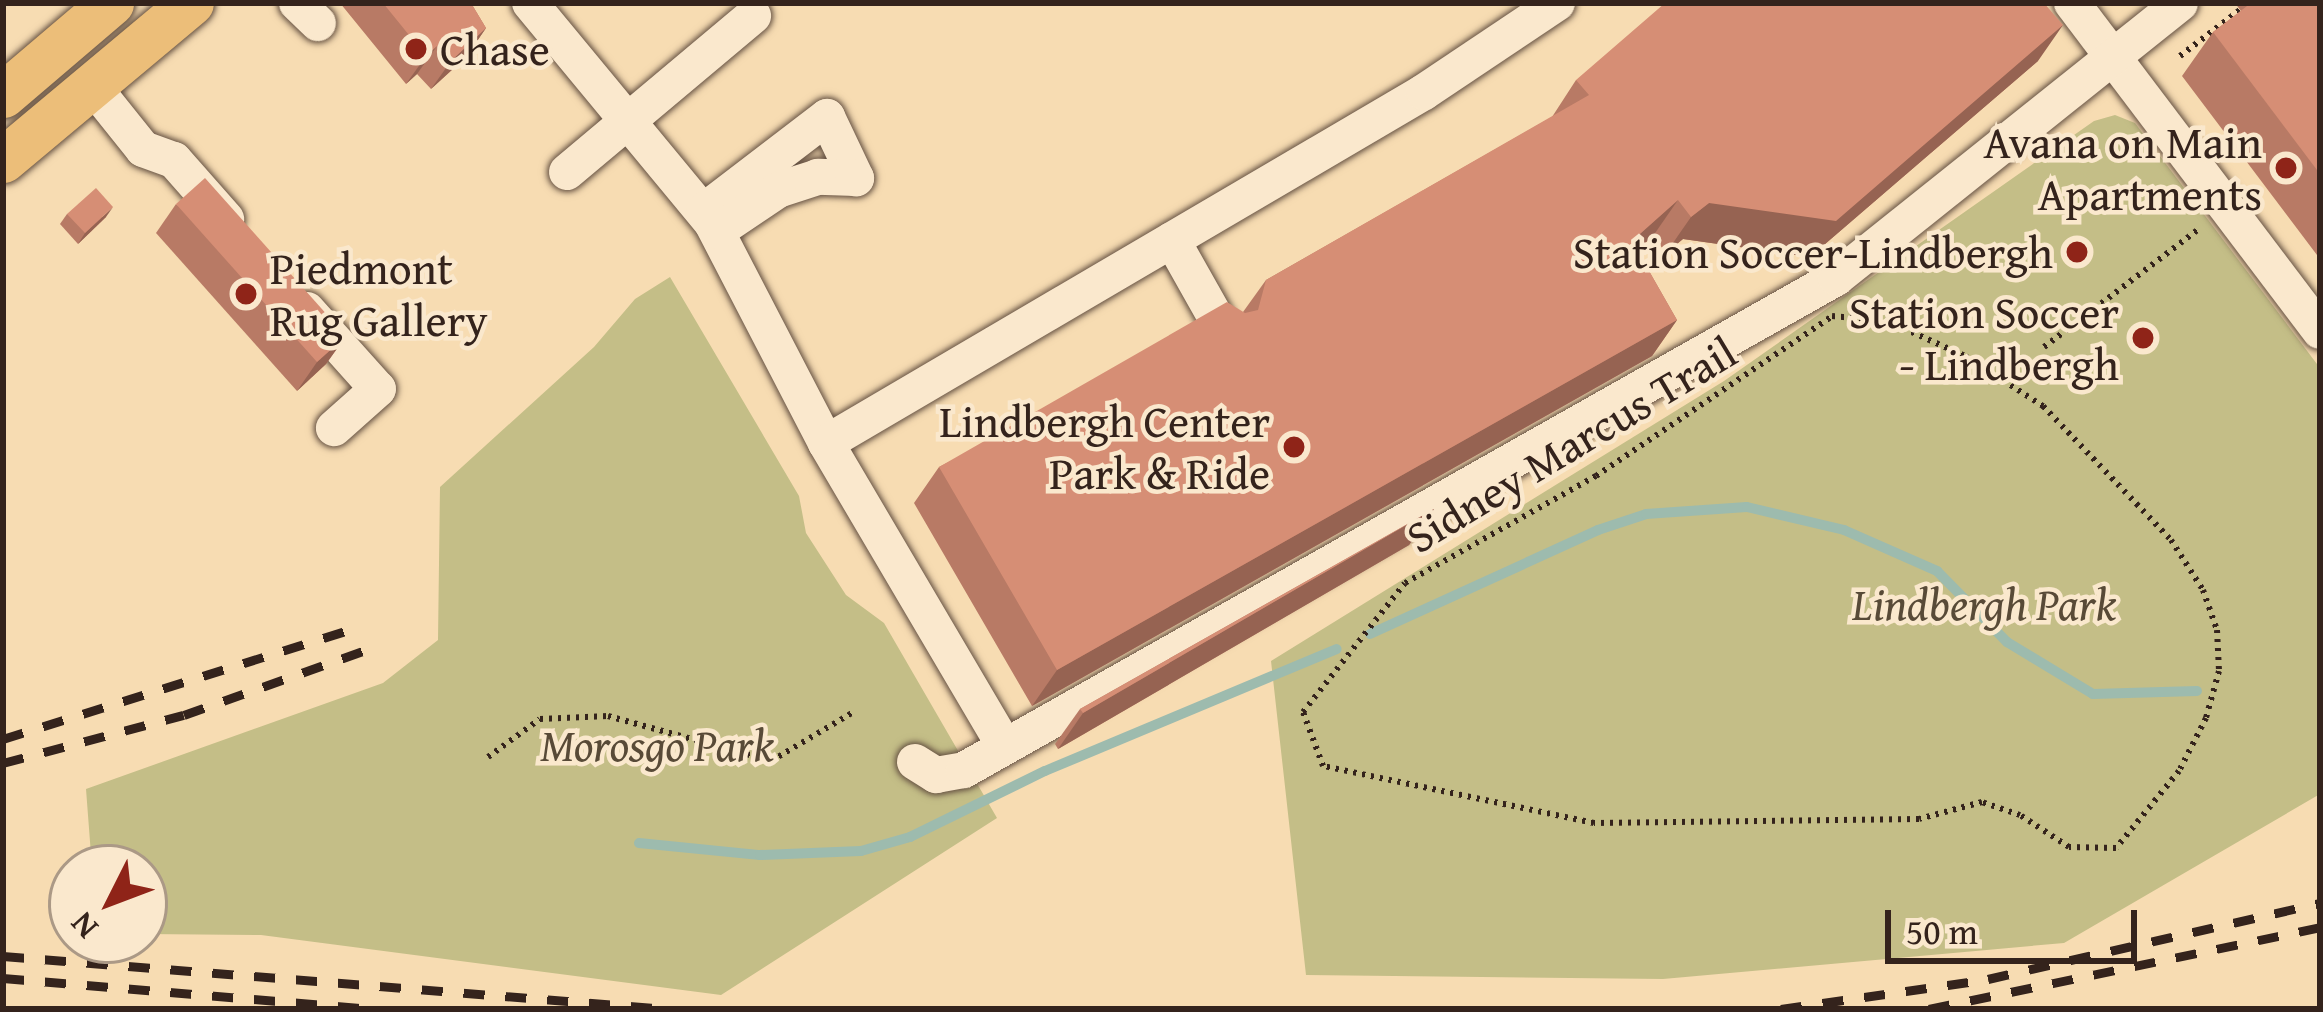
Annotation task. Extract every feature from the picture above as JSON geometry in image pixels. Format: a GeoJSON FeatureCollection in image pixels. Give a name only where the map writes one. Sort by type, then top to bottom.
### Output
{"type":"FeatureCollection","features":[{"type":"Feature","properties":{"kind":"main road"},"geometry":{"type":"LineString","coordinates":[[3,95],[111,3]]}},
{"type":"Feature","properties":{"kind":"main road"},"geometry":{"type":"LineString","coordinates":[[3,160],[191,3]]}},
{"type":"Feature","properties":{"kind":"street"},"geometry":{"type":"LineString","coordinates":[[530,3],[710,221],[826,443],[1003,743]]}},
{"type":"Feature","properties":{"kind":"street"},"geometry":{"type":"LineString","coordinates":[[826,443],[1475,61],[1557,3]]}},
{"type":"Feature","properties":{"kind":"street"},"geometry":{"type":"LineString","coordinates":[[2072,3],[2320,331]]}},
{"type":"Feature","properties":{"kind":"street"},"geometry":{"type":"LineString","coordinates":[[915,762],[936,775],[964,770],[1003,743],[1836,278],[2180,3]]}},
{"type":"Feature","properties":{"kind":"street"},"geometry":{"type":"LineString","coordinates":[[567,172],[755,7]]}},
{"type":"Feature","properties":{"kind":"street"},"geometry":{"type":"LineString","coordinates":[[3,72],[58,46]]}},
{"type":"Feature","properties":{"kind":"street"},"geometry":{"type":"LineString","coordinates":[[92,84],[143,148],[174,160],[252,248]]}},
{"type":"Feature","properties":{"kind":"street"},"geometry":{"type":"LineString","coordinates":[[827,117],[856,178],[818,177],[710,221],[827,117]]}},
{"type":"Feature","properties":{"kind":"street"},"geometry":{"type":"LineString","coordinates":[[1172,240],[1221,327]]}},
{"type":"Feature","properties":{"kind":"street"},"geometry":{"type":"LineString","coordinates":[[284,284],[377,389],[334,428]]}},
{"type":"Feature","properties":{"kind":"path"},"geometry":{"type":"LineString","coordinates":[[2180,56],[2240,10]]}},
{"type":"Feature","properties":{"kind":"path"},"geometry":{"type":"LineString","coordinates":[[2044,347],[2200,228]]}},
{"type":"Feature","properties":{"kind":"path","name":"Sidney Marcus Trail"},"geometry":{"type":"LineString","coordinates":[[1832,316],[1887,321],[1965,356],[2043,406],[2171,540],[2203,590],[2217,630],[2219,670],[2206,718],[2179,771],[2116,848],[2069,848],[2020,815],[1982,802],[1919,819],[1594,823],[1323,766],[1303,712],[1405,583],[1596,476],[1832,316]]}},
{"type":"Feature","properties":{"kind":"path"},"geometry":{"type":"LineString","coordinates":[[488,757],[540,719],[608,716],[771,761],[851,713]]}},
{"type":"Feature","properties":{"kind":"green space","name":"Lindbergh Park"},"geometry":{"type":"Polygon","coordinates":[[[2115,115],[2135,123],[2320,368],[2320,794],[2064,943],[1663,979],[1306,975],[1271,661],[1724,381],[2094,121],[2115,115]]]}},
{"type":"Feature","properties":{"kind":"green space","name":"Morosgo Park"},"geometry":{"type":"Polygon","coordinates":[[[670,277],[799,496],[806,533],[846,595],[884,623],[997,818],[721,995],[261,935],[168,934],[168,844],[90,844],[86,789],[383,683],[438,640],[440,487],[594,347],[635,299],[670,277]]]}},
{"type":"Feature","properties":{"kind":"building"},"geometry":{"type":"Polygon","coordinates":[[[383,3],[471,3],[486,28],[451,61],[437,46],[426,56],[383,3]]]}},
{"type":"Feature","properties":{"kind":"building"},"geometry":{"type":"Polygon","coordinates":[[[1665,3],[2044,3],[2063,25],[1836,221],[1709,203],[1691,217],[1678,200],[1632,241],[1677,320],[1057,670],[939,467],[1227,302],[1245,313],[1258,310],[1266,280],[1589,95],[1576,80],[1665,3]]]}},
{"type":"Feature","properties":{"kind":"building"},"geometry":{"type":"Polygon","coordinates":[[[2251,3],[2320,3],[2320,174],[2213,32],[2251,3]]]}},
{"type":"Feature","properties":{"kind":"building"},"geometry":{"type":"Polygon","coordinates":[[[205,178],[346,336],[317,362],[176,204],[205,178]]]}},
{"type":"Feature","properties":{"kind":"building"},"geometry":{"type":"Polygon","coordinates":[[[96,188],[113,207],[85,233],[67,214],[96,188]]]}},
{"type":"Feature","properties":{"kind":"building"},"geometry":{"type":"Polygon","coordinates":[[[1434,509],[1083,713],[1080,709],[1434,509]]]}},
{"type":"Feature","properties":{"kind":"waterway"},"geometry":{"type":"LineString","coordinates":[[1370,634],[1598,530],[1646,514],[1747,507],[1844,530],[1937,571],[2007,642],[2093,694],[2197,691]]}},
{"type":"Feature","properties":{"kind":"waterway"},"geometry":{"type":"LineString","coordinates":[[639,843],[760,855],[861,851],[910,837],[1045,771],[1337,649]]}},
{"type":"Feature","properties":{"kind":"railway"},"geometry":{"type":"LineString","coordinates":[[3,739],[354,628]]}},
{"type":"Feature","properties":{"kind":"railway"},"geometry":{"type":"LineString","coordinates":[[3,763],[184,715],[374,647]]}},
{"type":"Feature","properties":{"kind":"railway"},"geometry":{"type":"LineString","coordinates":[[1781,1009],[1988,979],[2320,903]]}},
{"type":"Feature","properties":{"kind":"railway"},"geometry":{"type":"LineString","coordinates":[[1929,1009],[2320,927]]}},
{"type":"Feature","properties":{"kind":"railway"},"geometry":{"type":"LineString","coordinates":[[3,956],[667,1009]]}},
{"type":"Feature","properties":{"kind":"railway"},"geometry":{"type":"LineString","coordinates":[[3,978],[375,1009]]}},
{"type":"Feature","properties":{"kind":"place","name":"Chase"},"geometry":{"type":"Point","coordinates":[416,49]}},
{"type":"Feature","properties":{"kind":"place","name":"Avana on Main Apartments"},"geometry":{"type":"Point","coordinates":[2286,168]}},
{"type":"Feature","properties":{"kind":"place","name":"Station Soccer-Lindbergh"},"geometry":{"type":"Point","coordinates":[2077,252]}},
{"type":"Feature","properties":{"kind":"place","name":"Piedmont Rug Gallery"},"geometry":{"type":"Point","coordinates":[246,294]}},
{"type":"Feature","properties":{"kind":"place","name":"Station Soccer - Lindbergh"},"geometry":{"type":"Point","coordinates":[2143,338]}},
{"type":"Feature","properties":{"kind":"place","name":"Lindbergh Center Park & Ride"},"geometry":{"type":"Point","coordinates":[1294,447]}}]}
